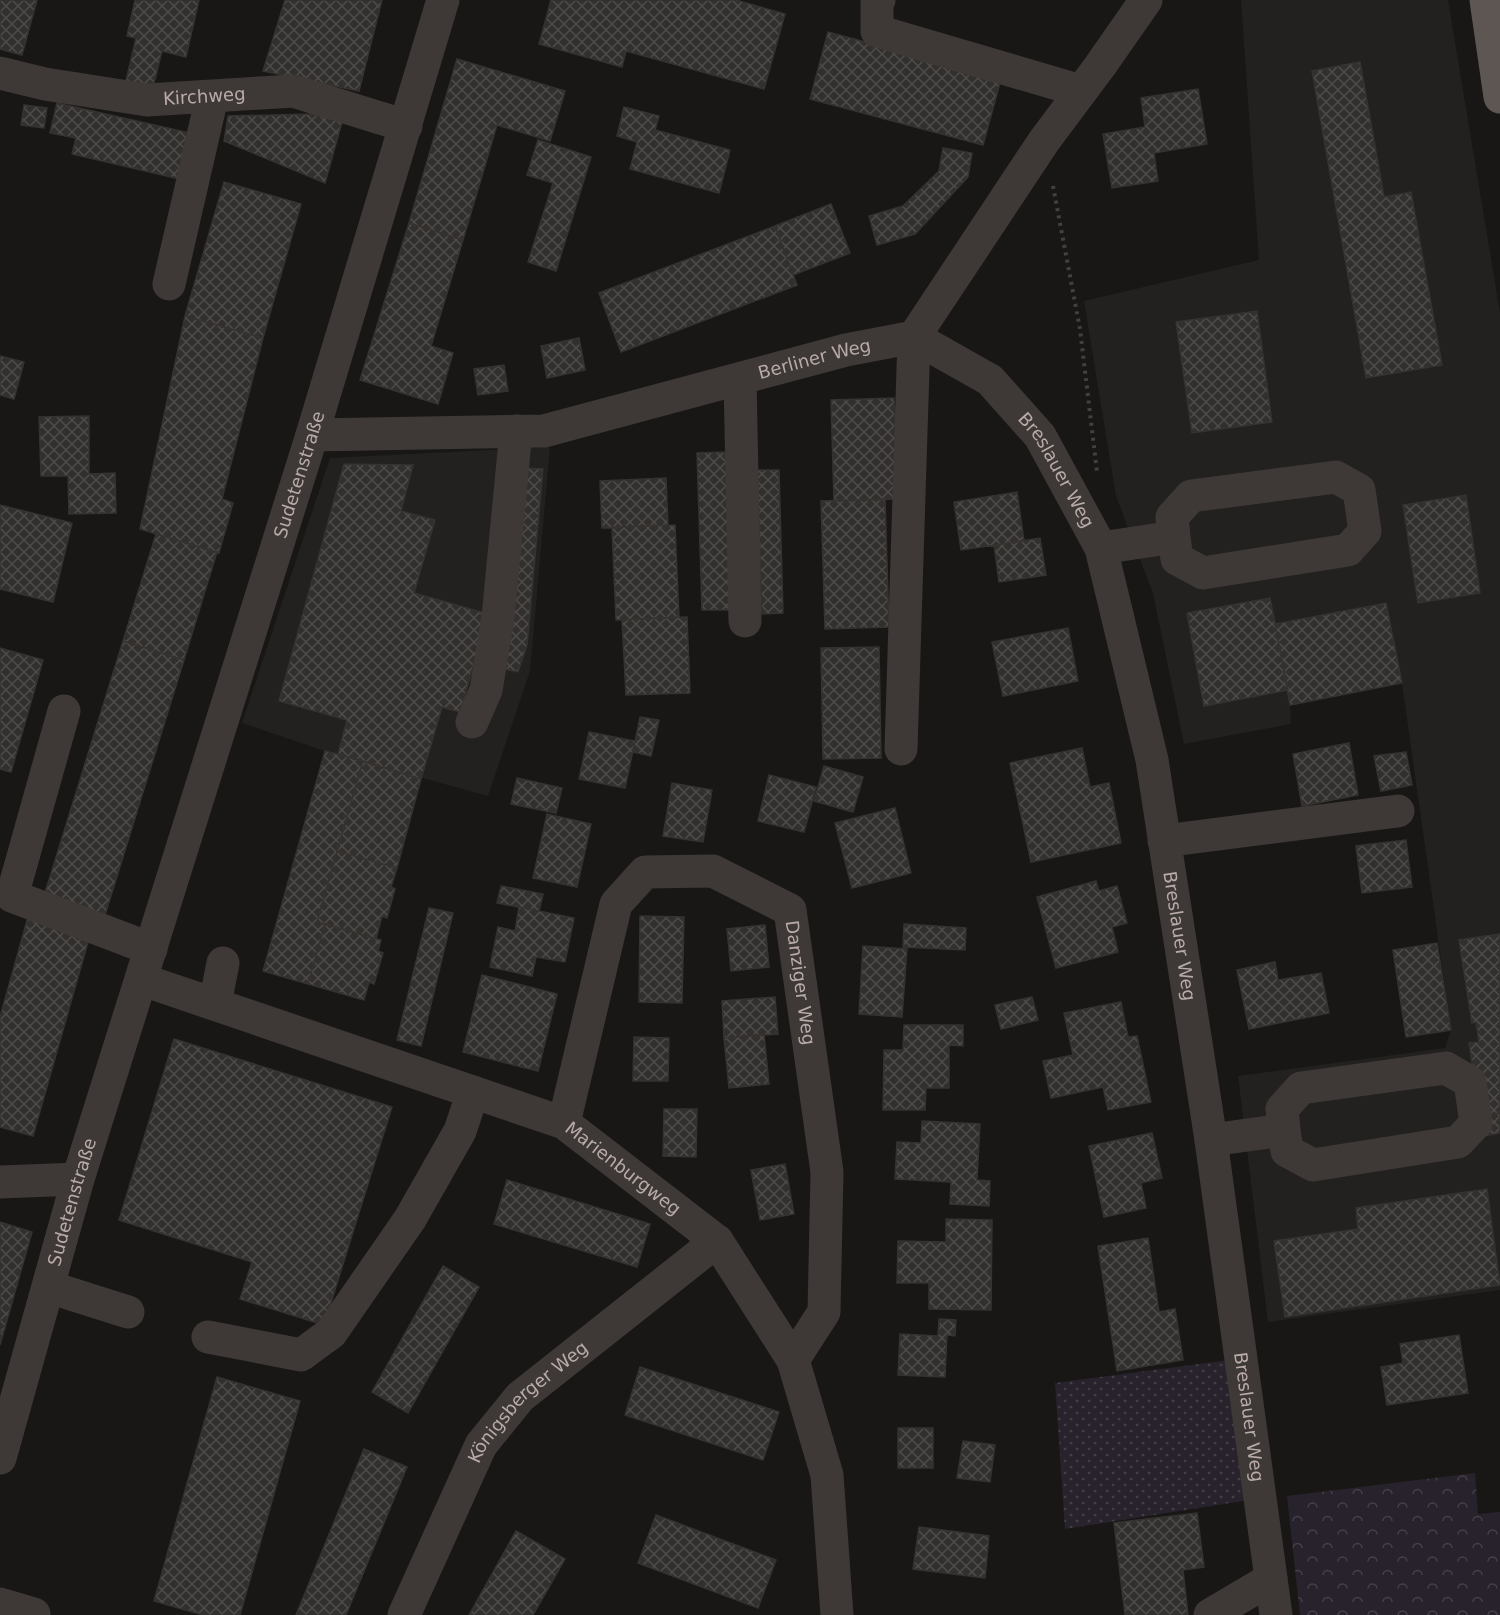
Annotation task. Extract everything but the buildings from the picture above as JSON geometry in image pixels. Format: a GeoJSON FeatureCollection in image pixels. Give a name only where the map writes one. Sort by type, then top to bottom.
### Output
{"type":"FeatureCollection","features":[{"type":"Feature","properties":{"kind":"main road"},"geometry":{"type":"LineString","coordinates":[[1486,0],[1500,97]]}},
{"type":"Feature","properties":{"kind":"street","name":"Sudetenstraße"},"geometry":{"type":"LineString","coordinates":[[0,1458],[78,1179],[312,435],[444,0]]}},
{"type":"Feature","properties":{"kind":"street"},"geometry":{"type":"LineString","coordinates":[[879,0],[877,3],[877,31],[1081,91]]}},
{"type":"Feature","properties":{"kind":"street"},"geometry":{"type":"LineString","coordinates":[[901,749],[914,337],[1044,141],[1146,0]]}},
{"type":"Feature","properties":{"kind":"street","name":"Kirchweg"},"geometry":{"type":"LineString","coordinates":[[0,73],[45,84],[147,100],[293,91],[406,126]]}},
{"type":"Feature","properties":{"kind":"street"},"geometry":{"type":"LineString","coordinates":[[169,284],[212,97]]}},
{"type":"Feature","properties":{"kind":"street","name":"Berliner Weg"},"geometry":{"type":"LineString","coordinates":[[312,435],[544,431],[846,350],[914,337]]}},
{"type":"Feature","properties":{"kind":"street","name":"Breslauer Weg"},"geometry":{"type":"LineString","coordinates":[[914,337],[990,380],[1040,436],[1101,548],[1152,760],[1211,1140],[1276,1615]]}},
{"type":"Feature","properties":{"kind":"street"},"geometry":{"type":"LineString","coordinates":[[740,379],[745,621]]}},
{"type":"Feature","properties":{"kind":"street"},"geometry":{"type":"LineString","coordinates":[[472,722],[486,690],[498,617],[516,431]]}},
{"type":"Feature","properties":{"kind":"street"},"geometry":{"type":"LineString","coordinates":[[1336,477],[1359,490],[1365,531],[1348,550],[1203,573],[1177,560],[1174,537],[1172,518],[1191,496],[1336,477]]}},
{"type":"Feature","properties":{"kind":"street"},"geometry":{"type":"LineString","coordinates":[[1101,548],[1174,537]]}},
{"type":"Feature","properties":{"kind":"street"},"geometry":{"type":"LineString","coordinates":[[64,711],[12,896],[147,964]]}},
{"type":"Feature","properties":{"kind":"street"},"geometry":{"type":"LineString","coordinates":[[1164,841],[1398,811]]}},
{"type":"Feature","properties":{"kind":"street","name":"Danziger Weg"},"geometry":{"type":"LineString","coordinates":[[564,1123],[616,904],[645,872],[713,871],[790,910],[827,1172],[824,1312],[793,1360]]}},
{"type":"Feature","properties":{"kind":"street"},"geometry":{"type":"LineString","coordinates":[[215,1004],[223,963]]}},
{"type":"Feature","properties":{"kind":"street","name":"Marienburgweg"},"geometry":{"type":"LineString","coordinates":[[147,964],[215,1004],[564,1123],[717,1241],[793,1360],[827,1475],[837,1615]]}},
{"type":"Feature","properties":{"kind":"street"},"geometry":{"type":"LineString","coordinates":[[1446,1068],[1470,1082],[1476,1123],[1458,1142],[1313,1165],[1287,1151],[1284,1130],[1282,1109],[1301,1088],[1446,1068]]}},
{"type":"Feature","properties":{"kind":"street"},"geometry":{"type":"LineString","coordinates":[[208,1337],[301,1355],[331,1333],[410,1219],[460,1131],[473,1092]]}},
{"type":"Feature","properties":{"kind":"street"},"geometry":{"type":"LineString","coordinates":[[1211,1140],[1284,1130]]}},
{"type":"Feature","properties":{"kind":"street"},"geometry":{"type":"LineString","coordinates":[[0,1182],[78,1179]]}},
{"type":"Feature","properties":{"kind":"street","name":"Königsberger Weg"},"geometry":{"type":"LineString","coordinates":[[404,1615],[481,1445],[520,1397],[717,1241]]}},
{"type":"Feature","properties":{"kind":"street"},"geometry":{"type":"LineString","coordinates":[[49,1287],[128,1312]]}},
{"type":"Feature","properties":{"kind":"street"},"geometry":{"type":"LineString","coordinates":[[1210,1615],[1271,1579]]}},
{"type":"Feature","properties":{"kind":"street"},"geometry":{"type":"LineString","coordinates":[[0,1604],[34,1614]]}},
{"type":"Feature","properties":{"kind":"path"},"geometry":{"type":"LineString","coordinates":[[1044,141],[1080,329],[1098,481]]}},
{"type":"Feature","properties":{"kind":"shaded area"},"geometry":{"type":"Polygon","coordinates":[[[1241,0],[1448,0],[1500,313],[1500,1290],[1268,1322],[1238,1076],[1445,1048],[1451,1030],[1402,683],[1290,705],[1291,724],[1184,744],[1153,593],[1116,496],[1084,301],[1259,260],[1241,0]]]}},
{"type":"Feature","properties":{"kind":"shaded area"},"geometry":{"type":"Polygon","coordinates":[[[550,447],[530,671],[488,796],[325,751],[242,723],[330,458],[550,447]]]}},
{"type":"Feature","properties":{"kind":"green space"},"geometry":{"type":"Polygon","coordinates":[[[1229,1360],[1249,1500],[1065,1529],[1055,1383],[1229,1360]]]}},
{"type":"Feature","properties":{"kind":"green space"},"geometry":{"type":"Polygon","coordinates":[[[1475,1473],[1478,1514],[1500,1512],[1500,1615],[1300,1615],[1287,1496],[1475,1473]]]}}]}
